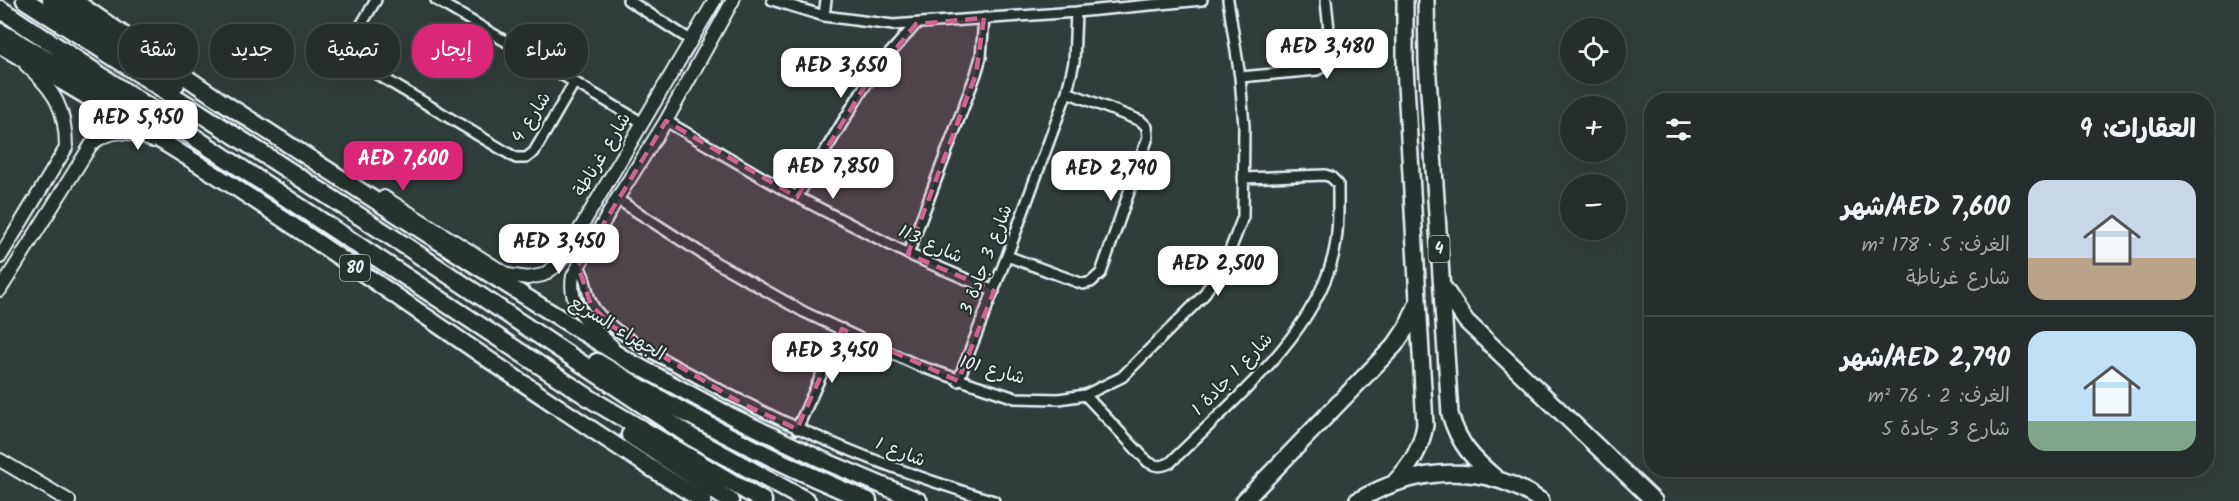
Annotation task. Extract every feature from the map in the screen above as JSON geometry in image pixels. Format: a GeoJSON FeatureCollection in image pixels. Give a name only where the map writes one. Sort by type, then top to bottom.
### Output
{"type":"FeatureCollection","features":[{"type":"Feature","properties":{"kind":"highway","name":"80"},"geometry":{"type":"LineString","coordinates":[[25,0],[400,243],[693,438],[807,501]]}},
{"type":"Feature","properties":{"kind":"highway"},"geometry":{"type":"LineString","coordinates":[[51,0],[115,40],[186,91],[248,144]]}},
{"type":"Feature","properties":{"kind":"highway","name":"80"},"geometry":{"type":"LineString","coordinates":[[0,9],[575,388],[650,435],[764,501]]}},
{"type":"Feature","properties":{"kind":"highway"},"geometry":{"type":"LineString","coordinates":[[0,32],[159,126],[178,135],[202,142]]}},
{"type":"Feature","properties":{"kind":"highway"},"geometry":{"type":"LineString","coordinates":[[400,243],[664,400],[753,448],[868,501]]}},
{"type":"Feature","properties":{"kind":"highway"},"geometry":{"type":"LineString","coordinates":[[575,388],[611,422],[730,501]]}},
{"type":"Feature","properties":{"kind":"main road","name":"الجهراء السريع"},"geometry":{"type":"LineString","coordinates":[[73,0],[246,117],[468,261],[625,359],[752,426],[827,462],[919,501]]}},
{"type":"Feature","properties":{"kind":"main road","name":"4"},"geometry":{"type":"LineString","coordinates":[[1395,482],[1416,456],[1425,425],[1406,66],[1405,0]]}},
{"type":"Feature","properties":{"kind":"main road","name":"4"},"geometry":{"type":"LineString","coordinates":[[1426,0],[1426,49],[1450,414],[1455,433],[1468,452],[1498,480]]}},
{"type":"Feature","properties":{"kind":"main road","name":"80"},"geometry":{"type":"LineString","coordinates":[[0,46],[193,160],[546,399],[703,501]]}},
{"type":"Feature","properties":{"kind":"main road"},"geometry":{"type":"LineString","coordinates":[[1442,283],[1452,303],[1466,321],[1654,501]]}},
{"type":"Feature","properties":{"kind":"main road"},"geometry":{"type":"LineString","coordinates":[[1244,501],[1395,345],[1407,327],[1419,300]]}},
{"type":"Feature","properties":{"kind":"main road"},"geometry":{"type":"LineString","coordinates":[[1422,344],[1432,352],[1441,350],[1446,343]]}},
{"type":"Feature","properties":{"kind":"main road"},"geometry":{"type":"LineString","coordinates":[[1358,501],[1395,482],[1420,475],[1446,473],[1472,474],[1498,480],[1525,491],[1541,501]]}},
{"type":"Feature","properties":{"kind":"street","name":"شارع 4"},"geometry":{"type":"LineString","coordinates":[[376,0],[351,42],[349,53],[355,61],[516,158],[526,158],[534,152],[574,82]]}},
{"type":"Feature","properties":{"kind":"street"},"geometry":{"type":"LineString","coordinates":[[436,0],[643,123]]}},
{"type":"Feature","properties":{"kind":"street"},"geometry":{"type":"LineString","coordinates":[[628,0],[644,4],[692,41]]}},
{"type":"Feature","properties":{"kind":"street","name":"شارع غرناطة"},"geometry":{"type":"LineString","coordinates":[[246,117],[284,134],[508,275],[528,278],[543,275],[556,266],[564,256],[715,0]]}},
{"type":"Feature","properties":{"kind":"street","name":"شارع غرناطة"},"geometry":{"type":"LineString","coordinates":[[625,359],[585,319],[574,304],[572,281],[578,266],[666,121],[733,0]]}},
{"type":"Feature","properties":{"kind":"street"},"geometry":{"type":"LineString","coordinates":[[772,0],[824,16],[893,25],[1202,0]]}},
{"type":"Feature","properties":{"kind":"street"},"geometry":{"type":"LineString","coordinates":[[824,16],[826,0]]}},
{"type":"Feature","properties":{"kind":"street","name":"شارع 101"},"geometry":{"type":"LineString","coordinates":[[617,199],[715,262],[804,312],[919,366],[958,381],[1015,398],[1059,399],[1085,395],[1122,377],[1203,296],[1227,258],[1243,217],[1244,126],[1240,77],[1228,0]]}},
{"type":"Feature","properties":{"kind":"street"},"geometry":{"type":"LineString","coordinates":[[1240,77],[1317,70],[1324,66],[1329,54],[1326,0]]}},
{"type":"Feature","properties":{"kind":"street","name":"شارع 3 جادة 3"},"geometry":{"type":"LineString","coordinates":[[958,381],[994,291],[1067,92],[1074,63],[1076,12]]}},
{"type":"Feature","properties":{"kind":"street"},"geometry":{"type":"LineString","coordinates":[[908,254],[976,74],[982,49],[984,18]]}},
{"type":"Feature","properties":{"kind":"street"},"geometry":{"type":"LineString","coordinates":[[797,197],[863,89],[883,61],[916,24]]}},
{"type":"Feature","properties":{"kind":"street"},"geometry":{"type":"LineString","coordinates":[[0,46],[30,69],[56,98],[64,116],[66,148],[0,257]]}},
{"type":"Feature","properties":{"kind":"street"},"geometry":{"type":"LineString","coordinates":[[1007,256],[1083,284],[1095,280],[1101,273],[1148,137],[1148,130],[1141,121],[1067,92]]}},
{"type":"Feature","properties":{"kind":"street","name":"شارع 113"},"geometry":{"type":"LineString","coordinates":[[666,121],[797,197],[908,254],[994,291]]}},
{"type":"Feature","properties":{"kind":"street"},"geometry":{"type":"LineString","coordinates":[[0,290],[81,158],[99,137],[115,132],[150,140],[193,160]]}},
{"type":"Feature","properties":{"kind":"street"},"geometry":{"type":"LineString","coordinates":[[66,148],[76,148],[81,158]]}},
{"type":"Feature","properties":{"kind":"street","name":"شارع 1 جادة 1"},"geometry":{"type":"LineString","coordinates":[[1085,395],[1148,462],[1155,466],[1164,466],[1171,462],[1285,347],[1318,296],[1333,256],[1338,216],[1338,184],[1325,175],[1243,178]]}},
{"type":"Feature","properties":{"kind":"street"},"geometry":{"type":"LineString","coordinates":[[14,235],[19,233],[25,235],[29,239],[28,244]]}},
{"type":"Feature","properties":{"kind":"street"},"geometry":{"type":"LineString","coordinates":[[564,256],[567,263],[578,266]]}},
{"type":"Feature","properties":{"kind":"street","name":"شارع 1"},"geometry":{"type":"LineString","coordinates":[[578,266],[583,273],[591,305],[612,326],[741,403],[842,449],[927,481],[994,501]]}},
{"type":"Feature","properties":{"kind":"street"},"geometry":{"type":"LineString","coordinates":[[797,429],[842,329]]}},
{"type":"Feature","properties":{"kind":"street"},"geometry":{"type":"LineString","coordinates":[[0,460],[69,501]]}},
{"type":"Feature","properties":{"kind":"highlighted area"},"geometry":{"type":"Polygon","coordinates":[[[984,18],[976,74],[908,254],[994,291],[958,381],[842,329],[797,429],[741,403],[612,326],[591,305],[578,266],[666,121],[797,197],[863,89],[916,24],[984,18]]]}}]}
